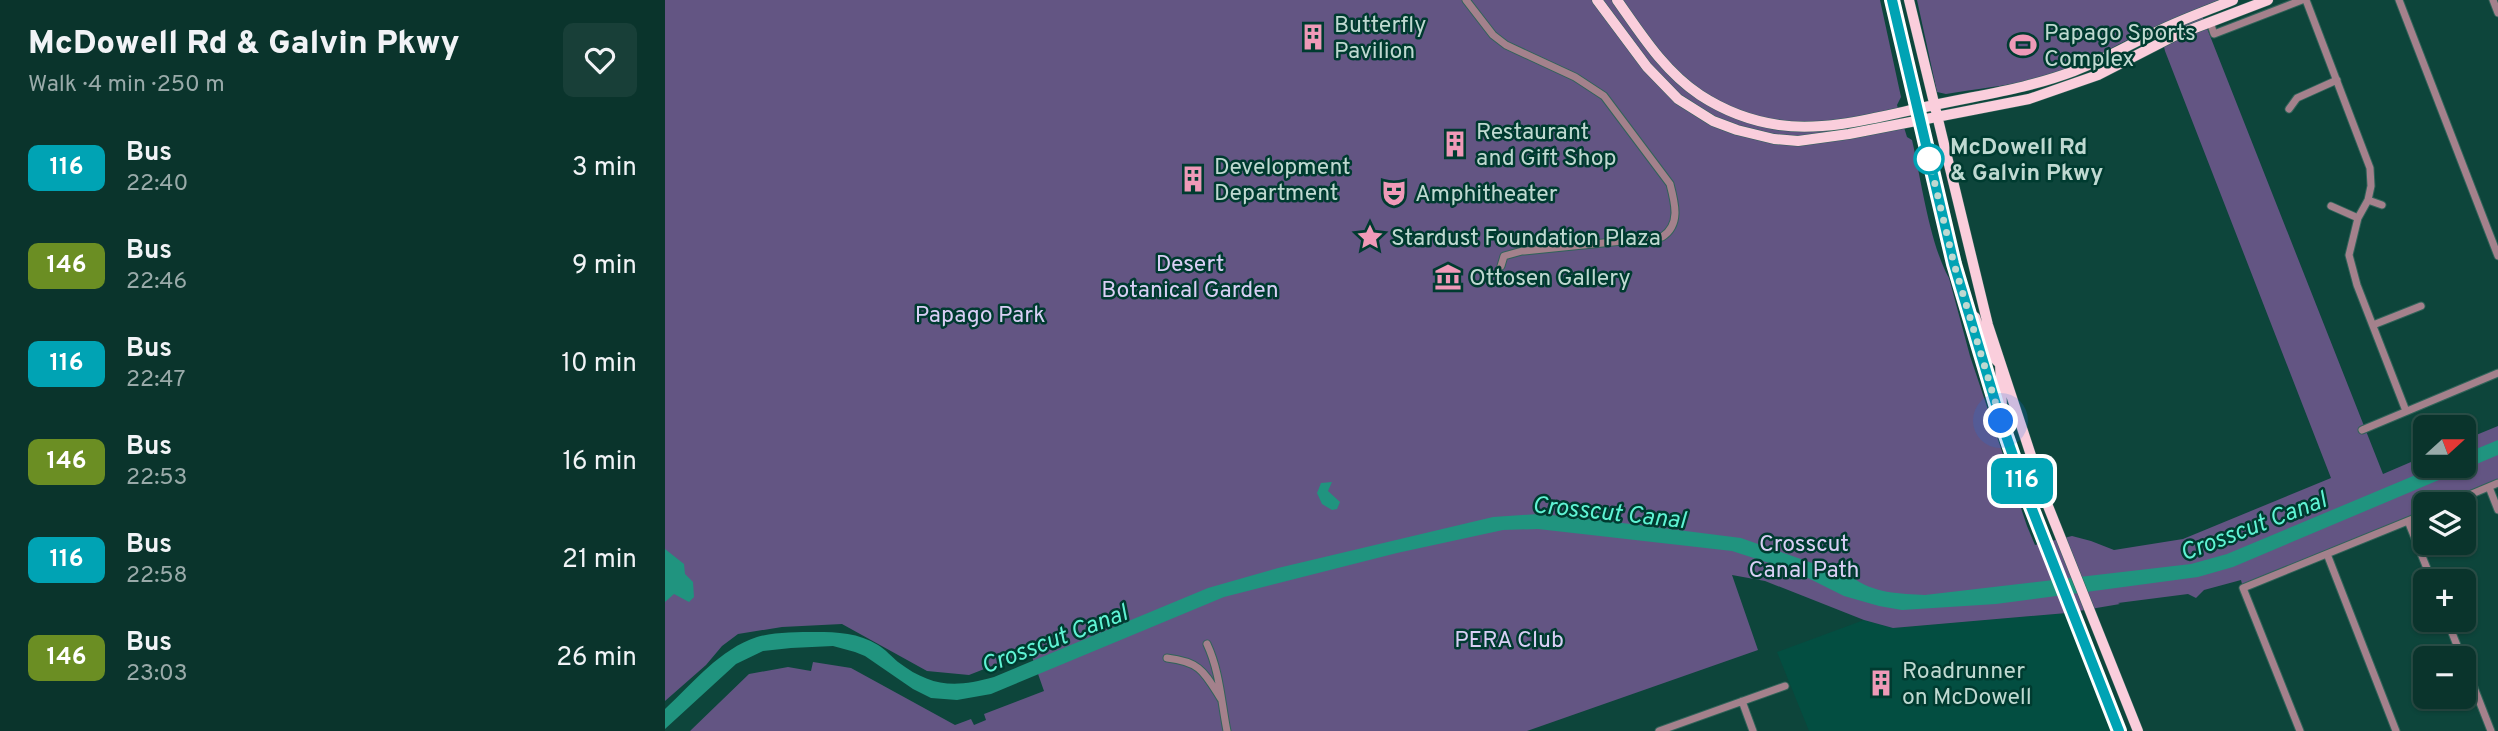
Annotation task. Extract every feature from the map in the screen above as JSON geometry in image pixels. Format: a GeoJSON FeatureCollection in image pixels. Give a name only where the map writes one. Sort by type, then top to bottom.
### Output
{"type":"FeatureCollection","features":[{"type":"Feature","properties":{"kind":"main road"},"geometry":{"type":"LineString","coordinates":[[1597,0],[1638,57],[1667,89],[1702,115],[1737,130],[1774,139],[1809,140],[2029,99],[2098,75],[2167,39],[2268,0]]}},
{"type":"Feature","properties":{"kind":"main road"},"geometry":{"type":"LineString","coordinates":[[1616,0],[1654,52],[1682,80],[1712,102],[1744,116],[1777,125],[1807,126],[1848,122],[2017,90],[2093,63],[2166,27],[2233,0]]}},
{"type":"Feature","properties":{"kind":"main road"},"geometry":{"type":"LineString","coordinates":[[1892,0],[1962,292],[2006,436],[2119,731]]}},
{"type":"Feature","properties":{"kind":"main road"},"geometry":{"type":"LineString","coordinates":[[1909,0],[1965,239],[2000,364],[2046,502],[2138,731]]}},
{"type":"Feature","properties":{"kind":"main road"},"geometry":{"type":"LineString","coordinates":[[2093,63],[2098,75]]}},
{"type":"Feature","properties":{"kind":"main road"},"geometry":{"type":"LineString","coordinates":[[1962,292],[1978,323],[1987,351],[2000,364],[2000,392],[2006,436]]}},
{"type":"Feature","properties":{"kind":"street"},"geometry":{"type":"LineString","coordinates":[[1466,0],[1493,35],[1506,45],[1575,77],[1604,96],[1670,184],[1675,214],[1673,228],[1662,237],[1523,251],[1504,256],[1501,266]]}},
{"type":"Feature","properties":{"kind":"street"},"geometry":{"type":"LineString","coordinates":[[2210,22],[2214,34],[2304,0],[2370,168],[2371,186],[2368,200],[2358,218],[2349,255],[2352,270],[2406,411]]}},
{"type":"Feature","properties":{"kind":"street"},"geometry":{"type":"LineString","coordinates":[[2399,0],[2498,256]]}},
{"type":"Feature","properties":{"kind":"street"},"geometry":{"type":"LineString","coordinates":[[2493,0],[2498,13]]}},
{"type":"Feature","properties":{"kind":"street"},"geometry":{"type":"LineString","coordinates":[[2289,109],[2297,99],[2337,80]]}},
{"type":"Feature","properties":{"kind":"street"},"geometry":{"type":"LineString","coordinates":[[2368,200],[2382,205]]}},
{"type":"Feature","properties":{"kind":"street"},"geometry":{"type":"LineString","coordinates":[[2331,206],[2358,218]]}},
{"type":"Feature","properties":{"kind":"street"},"geometry":{"type":"LineString","coordinates":[[2373,325],[2421,306]]}},
{"type":"Feature","properties":{"kind":"street"},"geometry":{"type":"LineString","coordinates":[[2362,430],[2498,373]]}},
{"type":"Feature","properties":{"kind":"street"},"geometry":{"type":"LineString","coordinates":[[2476,492],[2498,483]]}},
{"type":"Feature","properties":{"kind":"street"},"geometry":{"type":"LineString","coordinates":[[2489,487],[2498,509]]}},
{"type":"Feature","properties":{"kind":"street"},"geometry":{"type":"LineString","coordinates":[[2300,731],[2243,588],[2413,519]]}},
{"type":"Feature","properties":{"kind":"street"},"geometry":{"type":"LineString","coordinates":[[2408,521],[2427,569]]}},
{"type":"Feature","properties":{"kind":"street"},"geometry":{"type":"LineString","coordinates":[[2327,554],[2396,731]]}},
{"type":"Feature","properties":{"kind":"street"},"geometry":{"type":"LineString","coordinates":[[1207,644],[1221,684],[1227,731]]}},
{"type":"Feature","properties":{"kind":"street"},"geometry":{"type":"LineString","coordinates":[[1167,658],[1188,661],[1198,666],[1221,700]]}},
{"type":"Feature","properties":{"kind":"street"},"geometry":{"type":"LineString","coordinates":[[1659,731],[1785,686]]}},
{"type":"Feature","properties":{"kind":"street"},"geometry":{"type":"LineString","coordinates":[[2476,693],[2491,731]]}},
{"type":"Feature","properties":{"kind":"street"},"geometry":{"type":"LineString","coordinates":[[1742,701],[1753,731]]}},
{"type":"Feature","properties":{"kind":"shaded area"},"geometry":{"type":"Polygon","coordinates":[[[2498,440],[2498,455],[2476,464],[2476,449],[2498,440]]]}},
{"type":"Feature","properties":{"kind":"shaded area"},"geometry":{"type":"Polygon","coordinates":[[[2413,476],[2444,478],[2233,567],[2198,577],[1996,604],[1902,610],[1844,596],[1794,571],[1732,551],[1538,529],[1503,530],[1397,553],[1224,597],[991,694],[957,700],[931,698],[865,656],[833,646],[763,651],[736,664],[665,729],[665,709],[719,658],[757,637],[801,632],[848,634],[871,641],[910,670],[933,681],[967,683],[994,677],[1208,588],[1278,568],[1493,517],[1538,514],[1575,517],[1741,538],[1852,577],[1868,586],[1897,593],[1925,595],[2191,564],[2227,554],[2413,476]]]}},
{"type":"Feature","properties":{"kind":"shaded area"},"geometry":{"type":"Polygon","coordinates":[[[1332,482],[1328,491],[1340,502],[1337,509],[1332,510],[1322,504],[1317,493],[1321,483],[1332,482]]]}},
{"type":"Feature","properties":{"kind":"shaded area"},"geometry":{"type":"Polygon","coordinates":[[[665,549],[684,564],[685,574],[693,582],[694,597],[689,602],[674,594],[665,602],[665,549]]]}},
{"type":"Feature","properties":{"kind":"shaded area"},"geometry":{"type":"Polygon","coordinates":[[[2067,613],[2113,731],[1809,731],[1777,652],[1864,620],[1893,628],[2067,613]]]}},
{"type":"Feature","properties":{"kind":"green space","name":"Papago Park"},"geometry":{"type":"Polygon","coordinates":[[[665,0],[1880,0],[1901,97],[1897,105],[1907,137],[1912,140],[1936,248],[1949,278],[1970,356],[2035,545],[2072,536],[2114,550],[2183,539],[2331,478],[2165,51],[2159,25],[2048,76],[1946,94],[1937,92],[1917,0],[2219,0],[2199,8],[2383,474],[2413,461],[2413,478],[2476,478],[2476,435],[2498,426],[2498,483],[2476,492],[2413,492],[2413,519],[2243,588],[2241,580],[2204,590],[2196,598],[2188,594],[2067,613],[1893,628],[1864,620],[1765,581],[1732,575],[1758,650],[1527,731],[690,731],[749,674],[788,667],[811,671],[813,662],[851,668],[955,725],[971,719],[974,725],[986,720],[984,714],[1044,691],[1030,651],[969,675],[927,671],[842,624],[782,627],[738,634],[665,701],[665,0]]]}},
{"type":"Feature","properties":{"kind":"bus line","name":"116"},"geometry":{"type":"LineString","coordinates":[[1892,0],[1954,264],[2001,421],[2028,499],[2119,731]]}},
{"type":"Feature","properties":{"kind":"place","name":"Butterfly Pavilion"},"geometry":{"type":"Point","coordinates":[1313,37]}},
{"type":"Feature","properties":{"kind":"place","name":"Papago Sports Complex"},"geometry":{"type":"Point","coordinates":[2023,45]}},
{"type":"Feature","properties":{"kind":"place","name":"Restaurant and Gift Shop"},"geometry":{"type":"Point","coordinates":[1455,144]}},
{"type":"Feature","properties":{"kind":"place","name":"McDowell Rd & Galvin Pkwy"},"geometry":{"type":"Point","coordinates":[1929,159]}},
{"type":"Feature","properties":{"kind":"place","name":"Development Department"},"geometry":{"type":"Point","coordinates":[1193,179]}},
{"type":"Feature","properties":{"kind":"place","name":"Amphitheater"},"geometry":{"type":"Point","coordinates":[1394,193]}},
{"type":"Feature","properties":{"kind":"place","name":"Stardust Foundation Plaza"},"geometry":{"type":"Point","coordinates":[1370,237]}},
{"type":"Feature","properties":{"kind":"place","name":"Ottosen Gallery"},"geometry":{"type":"Point","coordinates":[1448,277]}},
{"type":"Feature","properties":{"kind":"place","name":"Roadrunner on McDowell"},"geometry":{"type":"Point","coordinates":[1881,683]}},
{"type":"Feature","properties":{"kind":"route"},"geometry":{"type":"LineString","coordinates":[[1929,159],[1954,264],[2001,421]]}},
{"type":"Feature","properties":{"kind":"park label","name":"Desert Botanical Garden"},"geometry":{"type":"Point","coordinates":[1190,276]}},
{"type":"Feature","properties":{"kind":"park label","name":"Crosscut Canal Path"},"geometry":{"type":"Point","coordinates":[1804,556]}},
{"type":"Feature","properties":{"kind":"park label","name":"PERA Club"},"geometry":{"type":"Point","coordinates":[1509,639]}},
{"type":"Feature","properties":{"kind":"water label","name":"Crosscut Canal"},"geometry":{"type":"Point","coordinates":[1609,512]}},
{"type":"Feature","properties":{"kind":"water label","name":"Crosscut Canal"},"geometry":{"type":"Point","coordinates":[2253,526]}},
{"type":"Feature","properties":{"kind":"water label","name":"Crosscut Canal"},"geometry":{"type":"Point","coordinates":[1054,639]}}]}
